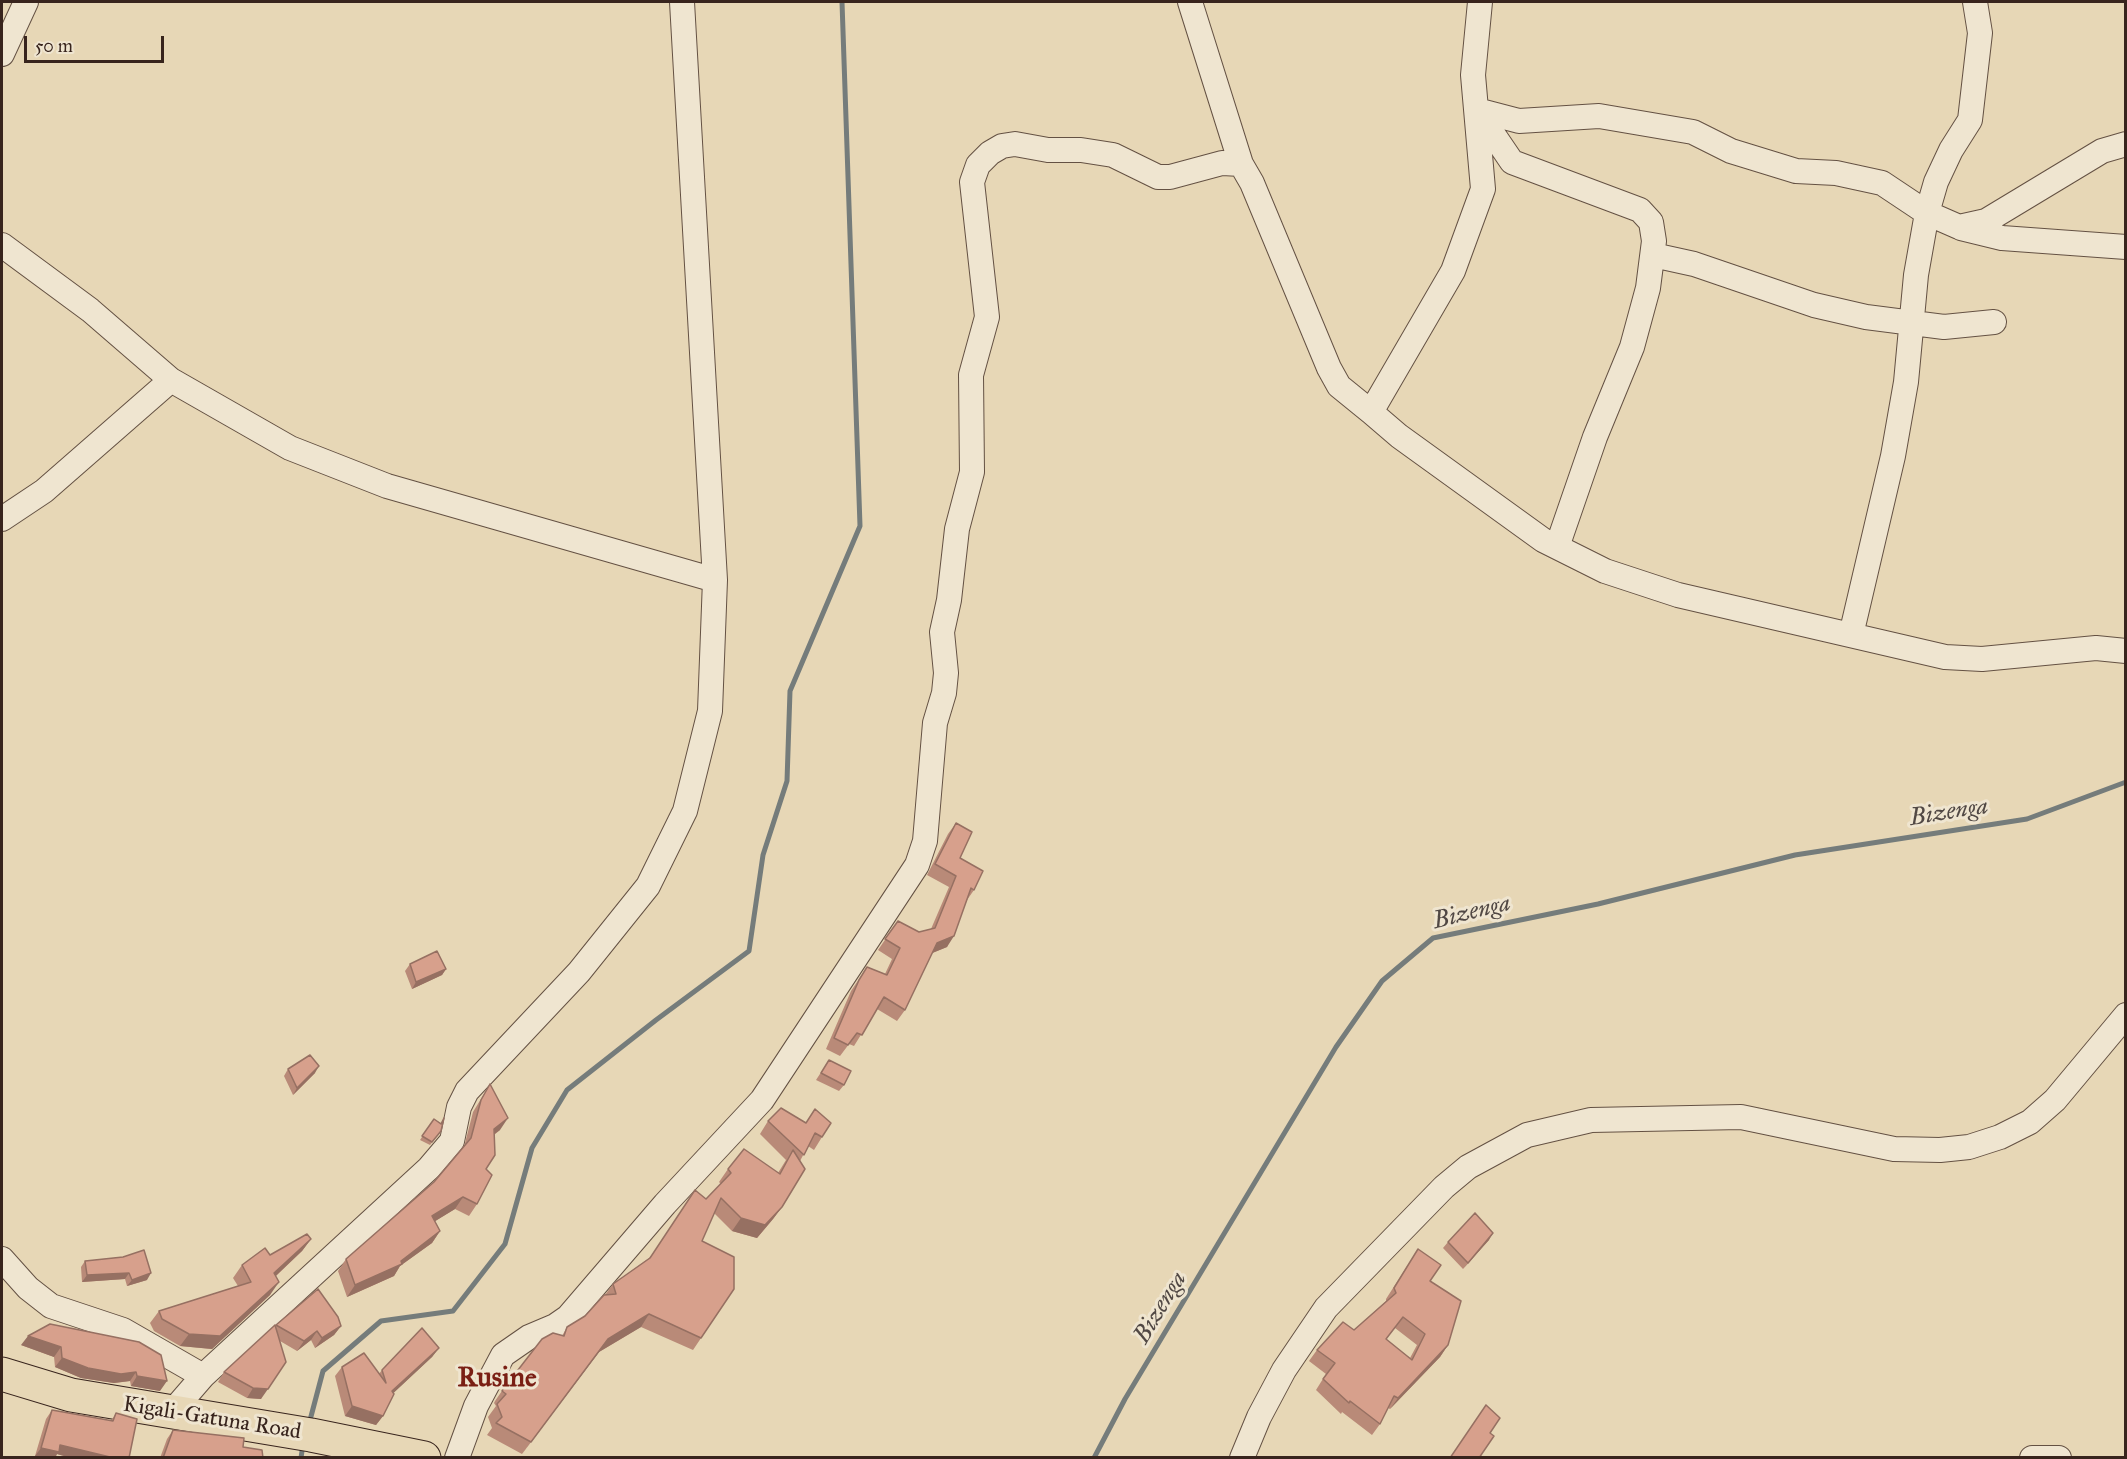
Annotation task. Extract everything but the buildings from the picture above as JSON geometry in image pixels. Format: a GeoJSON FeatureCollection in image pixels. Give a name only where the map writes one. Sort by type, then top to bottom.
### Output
{"type":"FeatureCollection","features":[{"type":"Feature","properties":{"kind":"highway","name":"Kigali-Gatuna Road"},"geometry":{"type":"LineString","coordinates":[[2,1374],[71,1395],[311,1435],[424,1458]]}},
{"type":"Feature","properties":{"kind":"street"},"geometry":{"type":"LineString","coordinates":[[2,54],[26,2]]}},
{"type":"Feature","properties":{"kind":"street"},"geometry":{"type":"LineString","coordinates":[[171,1413],[203,1376],[429,1168],[452,1141],[459,1107],[467,1091],[579,972],[648,886],[685,811],[710,711],[716,580],[682,2]]}},
{"type":"Feature","properties":{"kind":"street"},"geometry":{"type":"LineString","coordinates":[[1190,2],[1242,164],[1329,368],[1340,386],[1435,462],[1557,547],[1605,571],[1678,596],[1928,654],[1982,659],[2096,648],[2126,651]]}},
{"type":"Feature","properties":{"kind":"street"},"geometry":{"type":"LineString","coordinates":[[1371,412],[1453,271],[1484,189],[1473,75],[1480,2]]}},
{"type":"Feature","properties":{"kind":"street"},"geometry":{"type":"LineString","coordinates":[[1851,635],[1893,456],[1906,382],[1910,325],[1927,213],[1936,183],[1951,150],[1970,120],[1980,33],[1975,2]]}},
{"type":"Feature","properties":{"kind":"street"},"geometry":{"type":"LineString","coordinates":[[1477,110],[1519,121],[1599,116],[1693,132],[1731,151],[1796,171],[1836,173],[1881,183],[1927,213],[1959,227],[2002,238],[2126,247]]}},
{"type":"Feature","properties":{"kind":"street"},"geometry":{"type":"LineString","coordinates":[[1477,110],[1512,162],[1640,210],[1651,222],[1654,242],[1648,288],[1632,347],[1595,437],[1557,547]]}},
{"type":"Feature","properties":{"kind":"street"},"geometry":{"type":"LineString","coordinates":[[457,1458],[476,1406],[503,1356],[521,1341],[555,1326],[568,1317],[665,1204],[755,1108],[808,1034],[917,866],[925,841],[935,723],[944,693],[946,673],[942,632],[949,600],[957,529],[972,472],[971,375],[987,317],[972,182],[978,165],[996,149],[1015,144],[1048,150],[1113,155],[1158,177],[1170,177],[1222,162],[1242,164]]}},
{"type":"Feature","properties":{"kind":"street"},"geometry":{"type":"LineString","coordinates":[[1959,227],[1986,221],[2102,151],[2126,144]]}},
{"type":"Feature","properties":{"kind":"street"},"geometry":{"type":"LineString","coordinates":[[2,245],[90,310],[171,380],[290,448],[387,486],[716,580]]}},
{"type":"Feature","properties":{"kind":"street"},"geometry":{"type":"LineString","coordinates":[[1653,255],[1694,264],[1814,305],[1910,325],[1944,327],[1994,322]]}},
{"type":"Feature","properties":{"kind":"street"},"geometry":{"type":"LineString","coordinates":[[2,519],[44,491],[171,380]]}},
{"type":"Feature","properties":{"kind":"street"},"geometry":{"type":"LineString","coordinates":[[1242,1458],[1259,1417],[1284,1370],[1326,1308],[1444,1187],[1468,1167],[1527,1135],[1592,1120],[1741,1117],[1894,1149],[1940,1150],[1969,1147],[2000,1137],[2030,1122],[2055,1100],[2126,1015]]}},
{"type":"Feature","properties":{"kind":"street"},"geometry":{"type":"LineString","coordinates":[[2,1259],[28,1288],[51,1306],[123,1330],[203,1376]]}},
{"type":"Feature","properties":{"kind":"street"},"geometry":{"type":"LineString","coordinates":[[2032,1458],[2059,1458]]}},
{"type":"Feature","properties":{"kind":"waterway"},"geometry":{"type":"LineString","coordinates":[[309,1424],[323,1371],[381,1321],[453,1311],[505,1244],[532,1148],[567,1090],[749,951],[763,855],[787,781],[790,691],[860,526],[842,2]]}},
{"type":"Feature","properties":{"kind":"waterway","name":"Bizenga"},"geometry":{"type":"LineString","coordinates":[[1094,1458],[1125,1399],[1336,1047],[1382,981],[1433,938],[1598,904],[1795,855],[2027,819],[2126,782]]}},
{"type":"Feature","properties":{"kind":"waterway"},"geometry":{"type":"LineString","coordinates":[[301,1458],[303,1444]]}},
{"type":"Feature","properties":{"kind":"district","name":"Rusine"},"geometry":{"type":"Point","coordinates":[497,1379]}}]}
